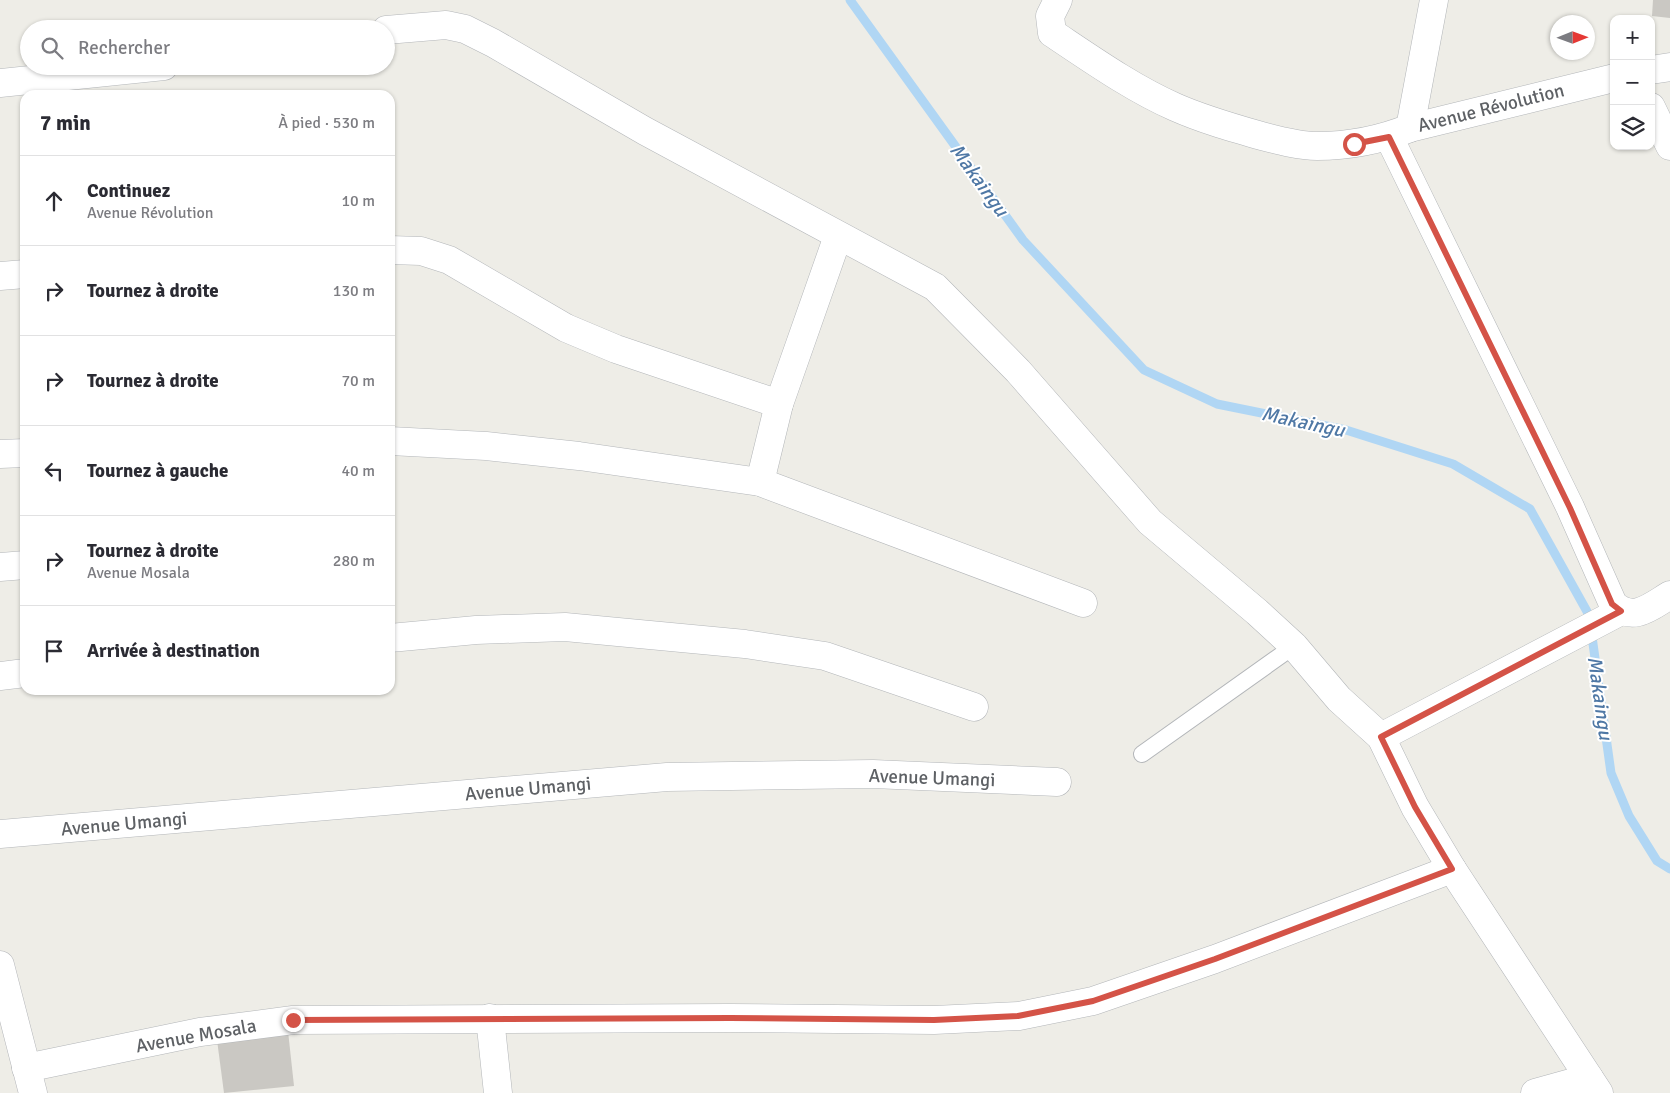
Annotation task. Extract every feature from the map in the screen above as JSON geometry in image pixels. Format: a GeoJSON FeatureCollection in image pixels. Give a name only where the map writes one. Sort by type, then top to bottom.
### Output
{"type":"FeatureCollection","features":[{"type":"Feature","properties":{"kind":"street"},"geometry":{"type":"LineString","coordinates":[[1434,0],[1399,133],[1570,508],[1612,604],[1614,615]]}},
{"type":"Feature","properties":{"kind":"street","name":"Avenue Révolution"},"geometry":{"type":"LineString","coordinates":[[1054,8],[1052,33],[1090,58],[1175,107],[1229,127],[1279,140],[1316,146],[1354,144],[1610,79]]}},
{"type":"Feature","properties":{"kind":"street"},"geometry":{"type":"LineString","coordinates":[[395,29],[446,25],[465,29],[838,236],[936,287],[1018,371],[1150,522],[1257,612],[1294,646],[1339,698],[1381,737],[1415,807],[1452,869],[1594,1085],[1535,1093]]}},
{"type":"Feature","properties":{"kind":"street"},"geometry":{"type":"LineString","coordinates":[[1655,69],[1670,66]]}},
{"type":"Feature","properties":{"kind":"street"},"geometry":{"type":"LineString","coordinates":[[0,84],[82,75]]}},
{"type":"Feature","properties":{"kind":"street"},"geometry":{"type":"LineString","coordinates":[[1655,115],[1670,146]]}},
{"type":"Feature","properties":{"kind":"street"},"geometry":{"type":"LineString","coordinates":[[760,482],[779,404],[838,236]]}},
{"type":"Feature","properties":{"kind":"street"},"geometry":{"type":"LineString","coordinates":[[395,250],[421,252],[449,260],[566,328],[616,349],[779,404]]}},
{"type":"Feature","properties":{"kind":"street"},"geometry":{"type":"LineString","coordinates":[[0,276],[20,274]]}},
{"type":"Feature","properties":{"kind":"street"},"geometry":{"type":"LineString","coordinates":[[395,442],[505,448],[760,482],[1083,603]]}},
{"type":"Feature","properties":{"kind":"street"},"geometry":{"type":"LineString","coordinates":[[0,454],[20,453]]}},
{"type":"Feature","properties":{"kind":"street"},"geometry":{"type":"LineString","coordinates":[[0,567],[20,565]]}},
{"type":"Feature","properties":{"kind":"street"},"geometry":{"type":"LineString","coordinates":[[1381,737],[1614,615],[1630,614],[1644,610],[1670,596]]}},
{"type":"Feature","properties":{"kind":"street"},"geometry":{"type":"LineString","coordinates":[[395,638],[476,630],[565,627],[745,644],[825,656],[974,707]]}},
{"type":"Feature","properties":{"kind":"street"},"geometry":{"type":"LineString","coordinates":[[0,676],[20,674]]}},
{"type":"Feature","properties":{"kind":"street","name":"Avenue Umangi"},"geometry":{"type":"LineString","coordinates":[[0,834],[667,777],[873,774],[1057,782]]}},
{"type":"Feature","properties":{"kind":"street","name":"Avenue Mosala"},"geometry":{"type":"LineString","coordinates":[[30,1081],[200,1032],[293,1020],[490,1018],[934,1020],[1018,1016],[1102,998],[1215,959],[1452,869]]}},
{"type":"Feature","properties":{"kind":"street"},"geometry":{"type":"LineString","coordinates":[[0,965],[30,1081]]}},
{"type":"Feature","properties":{"kind":"street"},"geometry":{"type":"LineString","coordinates":[[490,1018],[498,1093]]}},
{"type":"Feature","properties":{"kind":"lane"},"geometry":{"type":"LineString","coordinates":[[1142,754],[1294,646]]}},
{"type":"Feature","properties":{"kind":"building"},"geometry":{"type":"Polygon","coordinates":[[[1653,0],[1670,0],[1670,18],[1652,15],[1653,0]]]}},
{"type":"Feature","properties":{"kind":"building"},"geometry":{"type":"Polygon","coordinates":[[[288,1031],[294,1086],[224,1093],[217,1040],[288,1031]]]}},
{"type":"Feature","properties":{"kind":"waterway","name":"Makaingu"},"geometry":{"type":"LineString","coordinates":[[850,0],[1023,240],[1144,370],[1217,404],[1346,430],[1453,464],[1530,509],[1589,615],[1611,773],[1629,816],[1657,861],[1670,869]]}},
{"type":"Feature","properties":{"kind":"route"},"geometry":{"type":"LineString","coordinates":[[293,1020],[368,1018],[730,1018],[934,1020],[1018,1016],[1093,1001],[1215,959],[1452,869],[1415,807],[1381,737],[1621,611],[1612,604],[1570,508],[1389,137],[1354,144]]}}]}
